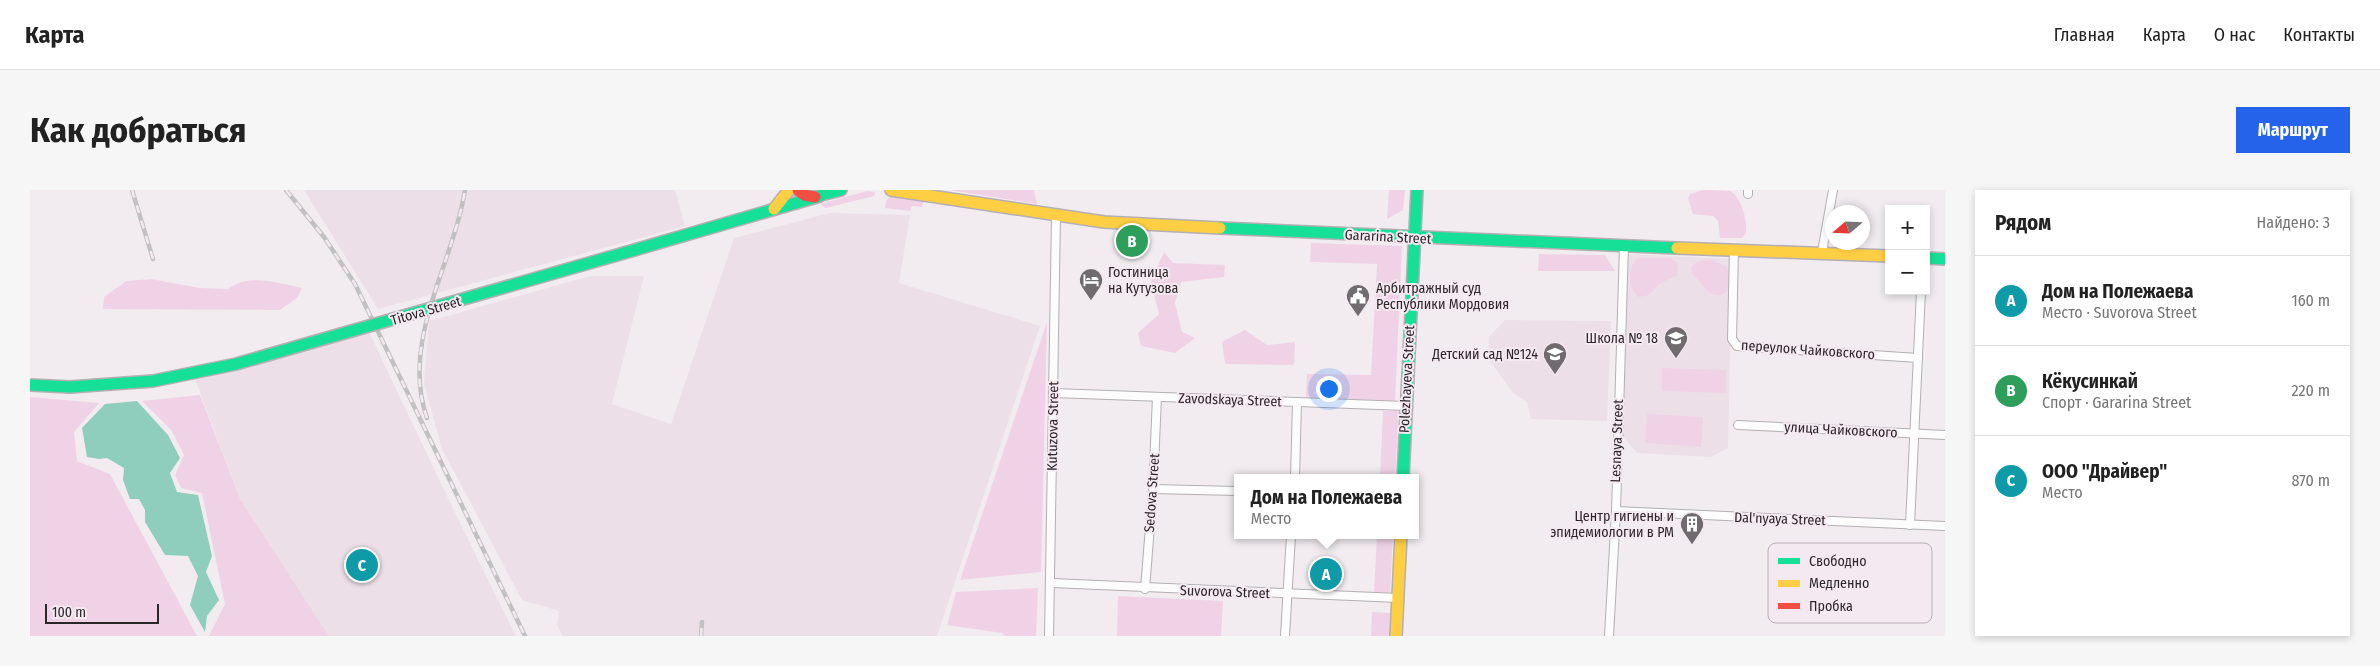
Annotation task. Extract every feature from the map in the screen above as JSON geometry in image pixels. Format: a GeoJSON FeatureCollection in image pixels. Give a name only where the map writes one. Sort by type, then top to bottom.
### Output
{"type":"FeatureCollection","features":[{"type":"Feature","properties":{"kind":"main road"},"geometry":{"type":"LineString","coordinates":[[773,210],[789,190]]}},
{"type":"Feature","properties":{"kind":"main road"},"geometry":{"type":"LineString","coordinates":[[798,190],[804,195],[823,194],[841,190]]}},
{"type":"Feature","properties":{"kind":"main road","name":"Gararina Street"},"geometry":{"type":"LineString","coordinates":[[891,190],[1104,222],[1414,238],[1885,256]]}},
{"type":"Feature","properties":{"kind":"main road","name":"Polezhayeva Street"},"geometry":{"type":"LineString","coordinates":[[1403,474],[1417,190]]}},
{"type":"Feature","properties":{"kind":"main road","name":"Titova Street"},"geometry":{"type":"LineString","coordinates":[[30,385],[70,387],[153,381],[236,364],[823,194]]}},
{"type":"Feature","properties":{"kind":"main road"},"geometry":{"type":"LineString","coordinates":[[1930,258],[1945,259]]}},
{"type":"Feature","properties":{"kind":"main road"},"geometry":{"type":"LineString","coordinates":[[1396,636],[1401,539]]}},
{"type":"Feature","properties":{"kind":"street"},"geometry":{"type":"LineString","coordinates":[[1822,252],[1833,190]]}},
{"type":"Feature","properties":{"kind":"street","name":"Kutuzova Street"},"geometry":{"type":"LineString","coordinates":[[1050,636],[1056,216]]}},
{"type":"Feature","properties":{"kind":"street","name":"Lesnaya Street"},"geometry":{"type":"LineString","coordinates":[[1608,636],[1616,511],[1624,245]]}},
{"type":"Feature","properties":{"kind":"street","name":"переулок Чайковского"},"geometry":{"type":"LineString","coordinates":[[1734,249],[1732,340],[1737,346],[1918,358]]}},
{"type":"Feature","properties":{"kind":"street"},"geometry":{"type":"LineString","coordinates":[[1910,525],[1921,295]]}},
{"type":"Feature","properties":{"kind":"street","name":"Zavodskaya Street"},"geometry":{"type":"LineString","coordinates":[[1054,393],[1406,406]]}},
{"type":"Feature","properties":{"kind":"street","name":"Sedova Street"},"geometry":{"type":"LineString","coordinates":[[1145,589],[1153,489],[1157,397]]}},
{"type":"Feature","properties":{"kind":"street"},"geometry":{"type":"LineString","coordinates":[[1295,474],[1297,402]]}},
{"type":"Feature","properties":{"kind":"street","name":"улица Чайковского"},"geometry":{"type":"LineString","coordinates":[[1738,425],[1945,435]]}},
{"type":"Feature","properties":{"kind":"street"},"geometry":{"type":"LineString","coordinates":[[1153,489],[1234,491]]}},
{"type":"Feature","properties":{"kind":"street","name":"Dal'nyaya Street"},"geometry":{"type":"LineString","coordinates":[[1616,511],[1945,526]]}},
{"type":"Feature","properties":{"kind":"street"},"geometry":{"type":"LineString","coordinates":[[1285,636],[1291,539]]}},
{"type":"Feature","properties":{"kind":"street","name":"Suvorova Street"},"geometry":{"type":"LineString","coordinates":[[1052,583],[1145,589],[1399,598]]}},
{"type":"Feature","properties":{"kind":"shaded area"},"geometry":{"type":"Polygon","coordinates":[[[304,190],[675,190],[685,226],[378,309],[304,190]]]}},
{"type":"Feature","properties":{"kind":"shaded area"},"geometry":{"type":"Polygon","coordinates":[[[949,190],[1034,190],[1037,204],[949,190]]]}},
{"type":"Feature","properties":{"kind":"shaded area"},"geometry":{"type":"Polygon","coordinates":[[[1389,190],[1405,190],[1403,210],[1387,219],[1389,190]]]}},
{"type":"Feature","properties":{"kind":"shaded area"},"geometry":{"type":"Polygon","coordinates":[[[1702,190],[1730,191],[1734,194],[1743,210],[1746,222],[1746,233],[1742,238],[1720,238],[1718,221],[1713,216],[1693,214],[1688,199],[1690,194],[1702,190]]]}},
{"type":"Feature","properties":{"kind":"shaded area"},"geometry":{"type":"Polygon","coordinates":[[[867,191],[875,192],[874,196],[826,208],[820,204],[867,191]]]}},
{"type":"Feature","properties":{"kind":"shaded area"},"geometry":{"type":"Polygon","coordinates":[[[891,195],[924,200],[922,207],[912,206],[910,211],[885,208],[886,201],[891,195]]]}},
{"type":"Feature","properties":{"kind":"shaded area"},"geometry":{"type":"Polygon","coordinates":[[[830,213],[910,215],[899,283],[1040,326],[937,636],[562,636],[557,624],[559,611],[522,600],[442,449],[424,384],[429,321],[590,276],[644,276],[612,404],[671,424],[734,238],[830,213]]]}},
{"type":"Feature","properties":{"kind":"shaded area"},"geometry":{"type":"Polygon","coordinates":[[[1311,243],[1402,246],[1395,401],[1306,398],[1307,374],[1371,375],[1377,264],[1310,262],[1311,243]]]}},
{"type":"Feature","properties":{"kind":"shaded area"},"geometry":{"type":"Polygon","coordinates":[[[1164,252],[1173,263],[1225,265],[1224,277],[1181,282],[1175,303],[1182,332],[1195,338],[1175,353],[1141,346],[1138,333],[1159,314],[1151,281],[1164,252]]]}},
{"type":"Feature","properties":{"kind":"shaded area"},"geometry":{"type":"Polygon","coordinates":[[[1539,254],[1605,255],[1615,271],[1538,271],[1539,254]]]}},
{"type":"Feature","properties":{"kind":"shaded area","name":"Школа № 18"},"geometry":{"type":"Polygon","coordinates":[[[1628,254],[1732,259],[1728,448],[1711,457],[1637,453],[1621,434],[1628,254]]]}},
{"type":"Feature","properties":{"kind":"shaded area"},"geometry":{"type":"Polygon","coordinates":[[[1638,258],[1671,258],[1677,263],[1678,275],[1659,284],[1649,295],[1639,297],[1632,289],[1630,278],[1632,266],[1638,258]]]}},
{"type":"Feature","properties":{"kind":"shaded area"},"geometry":{"type":"Polygon","coordinates":[[[1712,260],[1726,266],[1729,282],[1727,291],[1723,294],[1716,295],[1709,292],[1692,273],[1691,269],[1695,263],[1712,260]]]}},
{"type":"Feature","properties":{"kind":"shaded area"},"geometry":{"type":"Polygon","coordinates":[[[151,279],[200,288],[228,289],[236,284],[254,280],[302,288],[297,298],[280,310],[103,309],[104,297],[126,281],[151,279]]]}},
{"type":"Feature","properties":{"kind":"shaded area","name":"Детский сад №124"},"geometry":{"type":"Polygon","coordinates":[[[1505,320],[1611,321],[1607,421],[1531,419],[1527,402],[1513,393],[1488,358],[1489,337],[1505,320]]]}},
{"type":"Feature","properties":{"kind":"shaded area"},"geometry":{"type":"Polygon","coordinates":[[[1047,322],[1041,572],[960,580],[1047,322]]]}},
{"type":"Feature","properties":{"kind":"shaded area"},"geometry":{"type":"Polygon","coordinates":[[[1245,330],[1267,345],[1295,342],[1294,365],[1225,364],[1222,342],[1245,330]]]}},
{"type":"Feature","properties":{"kind":"shaded area"},"geometry":{"type":"Polygon","coordinates":[[[369,332],[516,636],[329,636],[240,499],[195,379],[369,332]]]}},
{"type":"Feature","properties":{"kind":"shaded area"},"geometry":{"type":"Polygon","coordinates":[[[1662,368],[1726,370],[1726,393],[1662,391],[1662,368]]]}},
{"type":"Feature","properties":{"kind":"shaded area"},"geometry":{"type":"Polygon","coordinates":[[[200,395],[240,499],[329,636],[209,636],[225,604],[202,493],[181,488],[175,475],[184,455],[172,431],[142,401],[200,395]]]}},
{"type":"Feature","properties":{"kind":"shaded area"},"geometry":{"type":"Polygon","coordinates":[[[30,397],[99,403],[74,432],[77,461],[110,474],[197,636],[30,636],[30,397]]]}},
{"type":"Feature","properties":{"kind":"shaded area"},"geometry":{"type":"Polygon","coordinates":[[[137,401],[168,435],[180,458],[170,473],[177,492],[198,495],[212,556],[206,572],[219,600],[207,616],[205,632],[190,605],[198,576],[188,556],[165,555],[145,522],[145,510],[139,499],[130,499],[123,480],[124,468],[107,458],[87,457],[82,428],[105,404],[137,401]]]}},
{"type":"Feature","properties":{"kind":"shaded area"},"geometry":{"type":"Polygon","coordinates":[[[1383,411],[1399,411],[1395,474],[1380,474],[1383,411]]]}},
{"type":"Feature","properties":{"kind":"shaded area"},"geometry":{"type":"Polygon","coordinates":[[[1647,414],[1703,417],[1701,447],[1645,443],[1647,414]]]}},
{"type":"Feature","properties":{"kind":"shaded area"},"geometry":{"type":"Polygon","coordinates":[[[1377,539],[1393,539],[1390,593],[1374,592],[1377,539]]]}},
{"type":"Feature","properties":{"kind":"shaded area"},"geometry":{"type":"Polygon","coordinates":[[[1038,588],[1036,636],[1005,636],[1002,633],[947,625],[956,592],[1038,588]]]}},
{"type":"Feature","properties":{"kind":"shaded area"},"geometry":{"type":"Polygon","coordinates":[[[1118,596],[1223,601],[1221,636],[1117,636],[1118,596]]]}},
{"type":"Feature","properties":{"kind":"shaded area"},"geometry":{"type":"Polygon","coordinates":[[[1372,612],[1391,613],[1390,636],[1371,636],[1372,612]]]}},
{"type":"Feature","properties":{"kind":"railway"},"geometry":{"type":"LineString","coordinates":[[132,190],[153,259]]}},
{"type":"Feature","properties":{"kind":"railway"},"geometry":{"type":"LineString","coordinates":[[286,190],[324,237],[355,284],[525,636]]}},
{"type":"Feature","properties":{"kind":"railway"},"geometry":{"type":"LineString","coordinates":[[427,418],[420,389],[420,360],[424,332],[431,303],[459,218],[465,190]]}},
{"type":"Feature","properties":{"kind":"railway"},"geometry":{"type":"LineString","coordinates":[[701,636],[702,622]]}},
{"type":"Feature","properties":{"kind":"traffic: fast"},"geometry":{"type":"LineString","coordinates":[[624,253],[820,196],[829,190]]}},
{"type":"Feature","properties":{"kind":"traffic: fast"},"geometry":{"type":"LineString","coordinates":[[825,194],[841,190]]}},
{"type":"Feature","properties":{"kind":"traffic: fast"},"geometry":{"type":"LineString","coordinates":[[1403,474],[1417,190]]}},
{"type":"Feature","properties":{"kind":"traffic: fast"},"geometry":{"type":"LineString","coordinates":[[1220,228],[1677,248]]}},
{"type":"Feature","properties":{"kind":"traffic: fast"},"geometry":{"type":"LineString","coordinates":[[30,385],[70,387],[153,381],[236,364],[624,253]]}},
{"type":"Feature","properties":{"kind":"traffic: fast"},"geometry":{"type":"LineString","coordinates":[[1930,258],[1945,259]]}},
{"type":"Feature","properties":{"kind":"traffic: slow"},"geometry":{"type":"LineString","coordinates":[[774,209],[789,190]]}},
{"type":"Feature","properties":{"kind":"traffic: slow"},"geometry":{"type":"LineString","coordinates":[[891,190],[1104,222],[1220,228]]}},
{"type":"Feature","properties":{"kind":"traffic: slow"},"geometry":{"type":"LineString","coordinates":[[1677,248],[1885,256]]}},
{"type":"Feature","properties":{"kind":"traffic: slow"},"geometry":{"type":"LineString","coordinates":[[1396,636],[1401,539]]}},
{"type":"Feature","properties":{"kind":"traffic: jam"},"geometry":{"type":"LineString","coordinates":[[798,190],[804,195],[815,197]]}},
{"type":"Feature","properties":{"kind":"place","name":"Кёкусинкай"},"geometry":{"type":"Point","coordinates":[1132,241]}},
{"type":"Feature","properties":{"kind":"place","name":"Гостиница на Кутузова"},"geometry":{"type":"Point","coordinates":[1091,301]}},
{"type":"Feature","properties":{"kind":"place","name":"Арбитражный суд Республики Мордовия"},"geometry":{"type":"Point","coordinates":[1358,317]}},
{"type":"Feature","properties":{"kind":"place","name":"Школа № 18"},"geometry":{"type":"Point","coordinates":[1676,359]}},
{"type":"Feature","properties":{"kind":"place","name":"Детский сад №124"},"geometry":{"type":"Point","coordinates":[1555,375]}},
{"type":"Feature","properties":{"kind":"place","name":"Центр гигиены и эпидемиологии в РМ"},"geometry":{"type":"Point","coordinates":[1692,545]}},
{"type":"Feature","properties":{"kind":"place","name":"ООО \"Драйвер\""},"geometry":{"type":"Point","coordinates":[362,565]}},
{"type":"Feature","properties":{"kind":"place","name":"Дом на Полежаева"},"geometry":{"type":"Point","coordinates":[1326,574]}}]}
